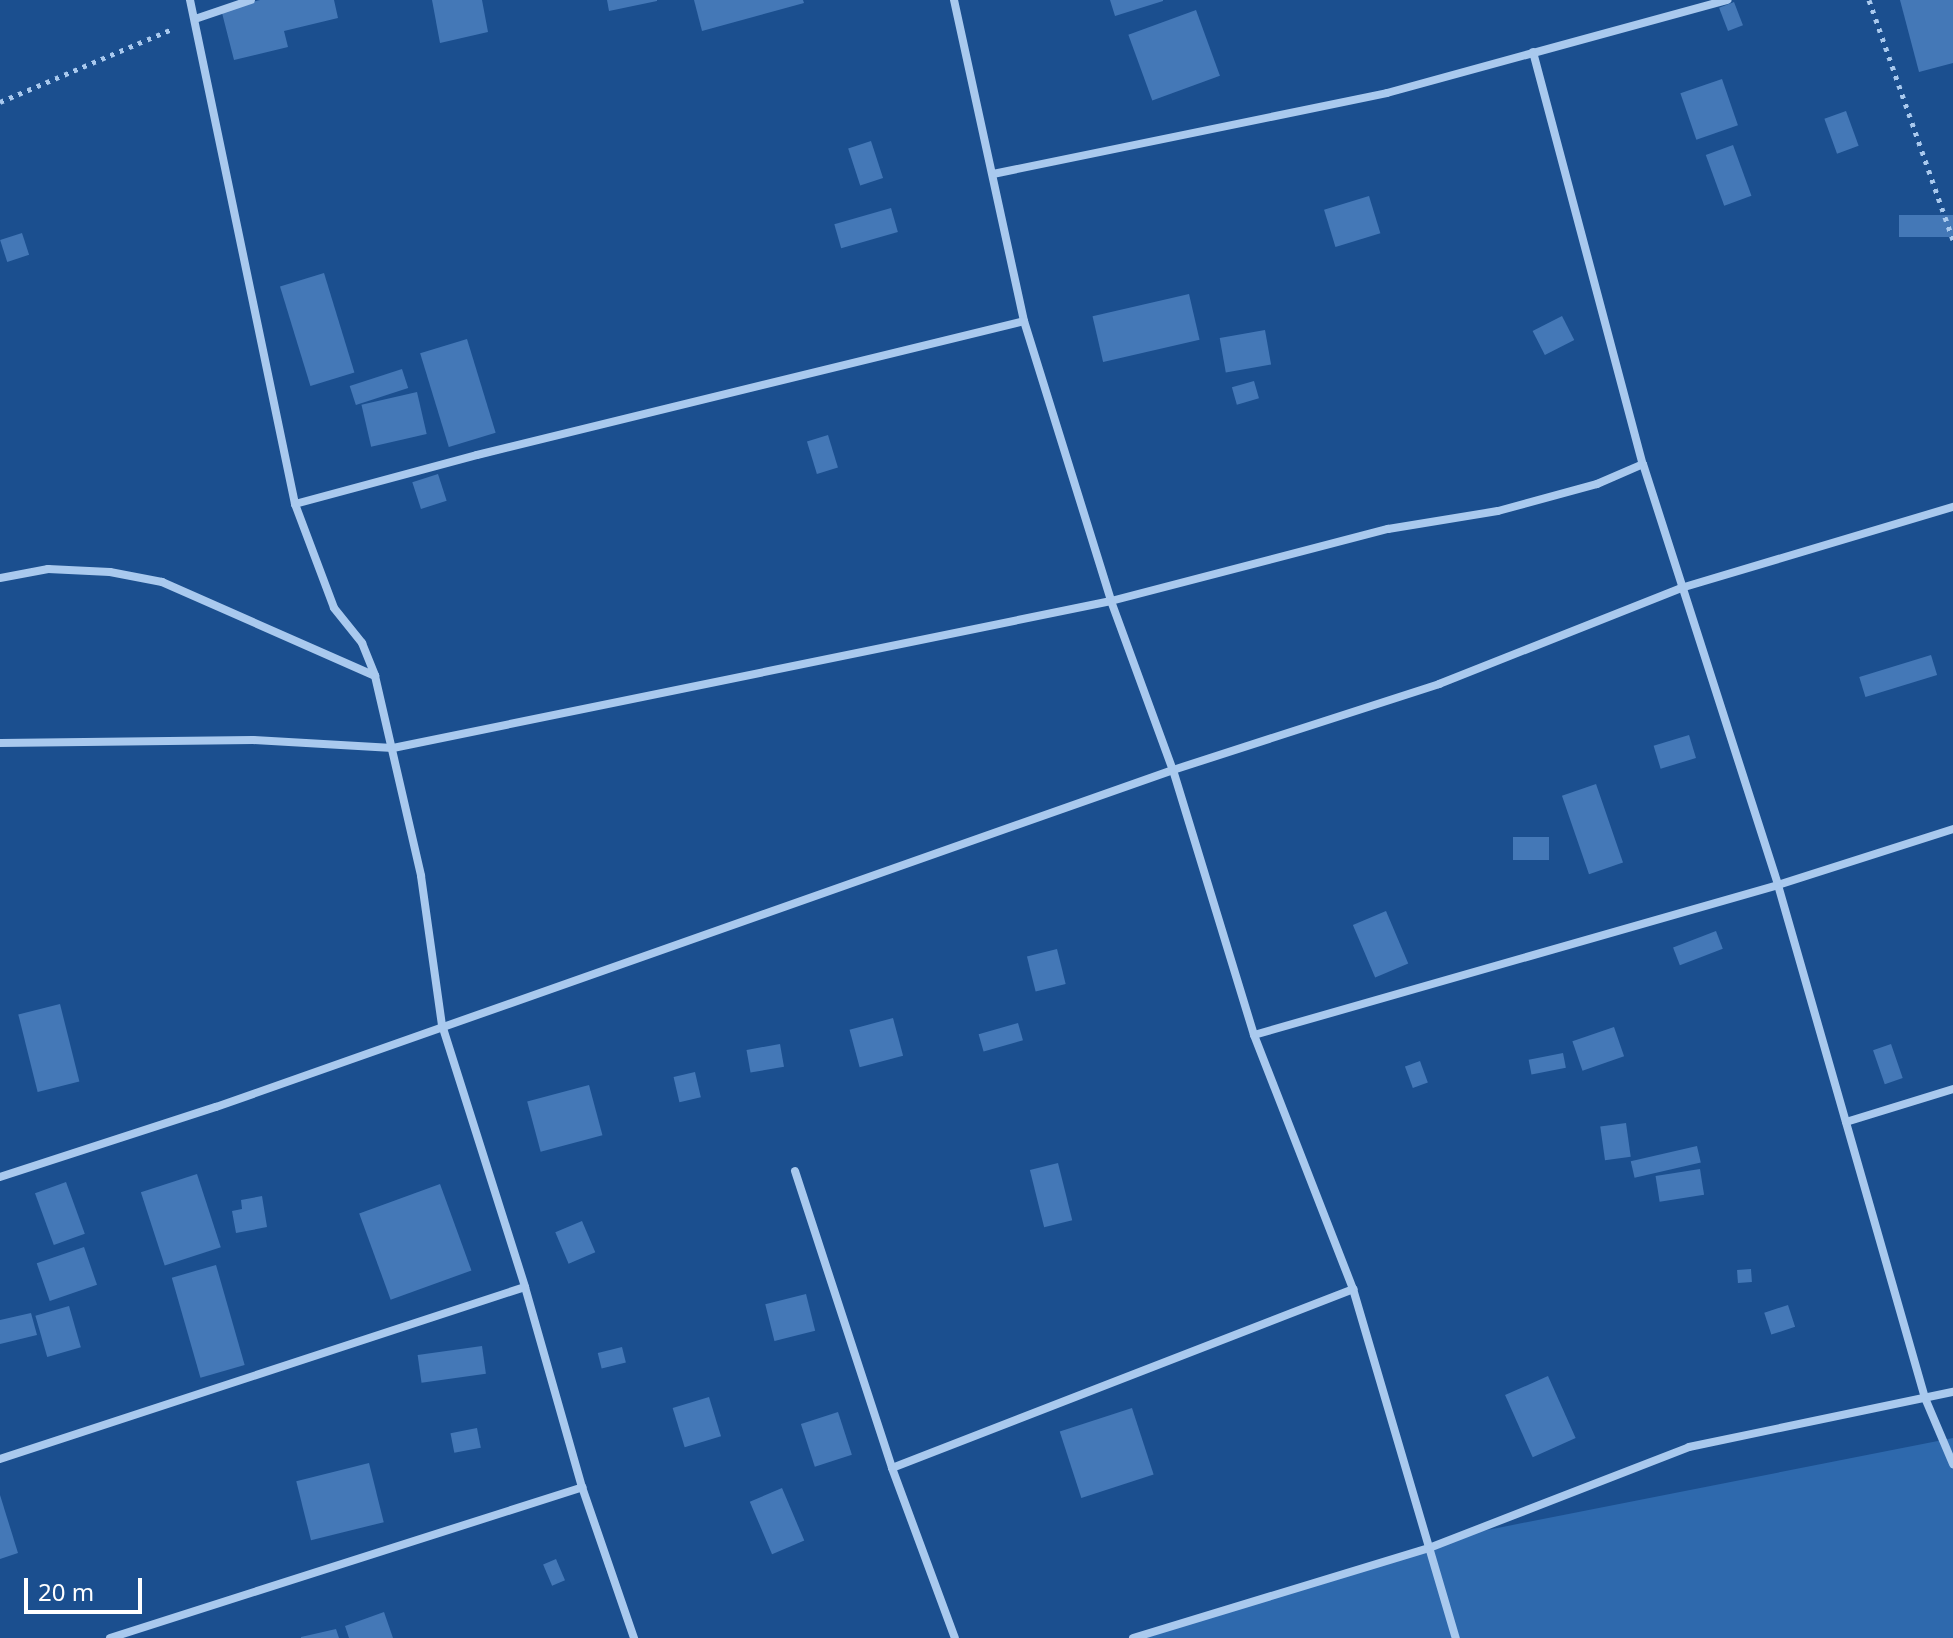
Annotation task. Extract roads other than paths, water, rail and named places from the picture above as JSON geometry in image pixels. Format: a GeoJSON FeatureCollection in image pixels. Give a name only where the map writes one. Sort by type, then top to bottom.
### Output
{"type":"FeatureCollection","features":[{"type":"Feature","properties":{"kind":"street"},"geometry":{"type":"LineString","coordinates":[[190,0],[295,504],[334,608],[362,643],[375,676],[421,876],[442,1025],[525,1287],[582,1487],[634,1638]]}},
{"type":"Feature","properties":{"kind":"street"},"geometry":{"type":"LineString","coordinates":[[195,19],[251,0]]}},
{"type":"Feature","properties":{"kind":"street"},"geometry":{"type":"LineString","coordinates":[[954,0],[1024,321],[1111,601],[1173,770],[1254,1035],[1353,1289],[1456,1638]]}},
{"type":"Feature","properties":{"kind":"street"},"geometry":{"type":"LineString","coordinates":[[993,174],[1387,93],[1728,0]]}},
{"type":"Feature","properties":{"kind":"street"},"geometry":{"type":"LineString","coordinates":[[1533,52],[1643,464],[1778,885],[1925,1398],[1953,1464]]}},
{"type":"Feature","properties":{"kind":"street"},"geometry":{"type":"LineString","coordinates":[[295,504],[477,455],[1024,321]]}},
{"type":"Feature","properties":{"kind":"street"},"geometry":{"type":"LineString","coordinates":[[0,743],[253,740],[393,748],[1111,601],[1388,529],[1498,511],[1597,484],[1643,464]]}},
{"type":"Feature","properties":{"kind":"street"},"geometry":{"type":"LineString","coordinates":[[0,1177],[216,1107],[1173,770],[1439,684],[1681,588],[1953,507]]}},
{"type":"Feature","properties":{"kind":"street"},"geometry":{"type":"LineString","coordinates":[[0,578],[48,569],[110,572],[162,582],[375,676]]}},
{"type":"Feature","properties":{"kind":"street"},"geometry":{"type":"LineString","coordinates":[[1254,1035],[1778,885],[1953,829]]}},
{"type":"Feature","properties":{"kind":"street"},"geometry":{"type":"LineString","coordinates":[[1846,1122],[1953,1089]]}},
{"type":"Feature","properties":{"kind":"street"},"geometry":{"type":"LineString","coordinates":[[795,1171],[892,1468],[955,1638]]}},
{"type":"Feature","properties":{"kind":"street"},"geometry":{"type":"LineString","coordinates":[[0,1459],[525,1287]]}},
{"type":"Feature","properties":{"kind":"street"},"geometry":{"type":"LineString","coordinates":[[892,1468],[1353,1289]]}},
{"type":"Feature","properties":{"kind":"street"},"geometry":{"type":"LineString","coordinates":[[1133,1638],[1429,1548],[1689,1447],[1953,1392]]}},
{"type":"Feature","properties":{"kind":"street"},"geometry":{"type":"LineString","coordinates":[[110,1638],[582,1487]]}}]}
